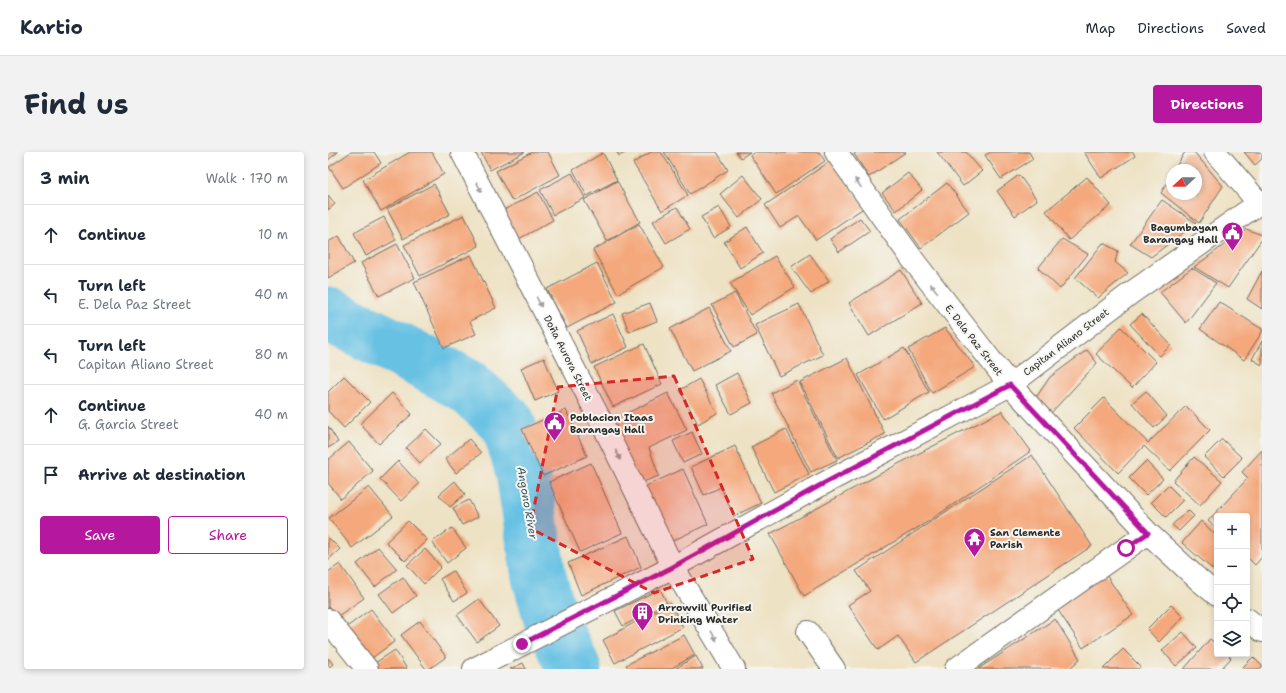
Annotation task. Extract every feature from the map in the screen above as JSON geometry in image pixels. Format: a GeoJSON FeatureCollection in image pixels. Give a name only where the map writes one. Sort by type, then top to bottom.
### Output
{"type":"FeatureCollection","features":[{"type":"Feature","properties":{"kind":"street","name":"Doña Aurora Street"},"geometry":{"type":"LineString","coordinates":[[462,152],[603,425],[673,567],[734,669]]}},
{"type":"Feature","properties":{"kind":"street","name":"E. Dela Paz Street"},"geometry":{"type":"LineString","coordinates":[[836,152],[913,260],[1010,385],[1148,533],[1214,593]]}},
{"type":"Feature","properties":{"kind":"street"},"geometry":{"type":"LineString","coordinates":[[1215,152],[1261,203]]}},
{"type":"Feature","properties":{"kind":"street","name":"Capitan Aliano Street"},"geometry":{"type":"LineString","coordinates":[[474,669],[673,567],[819,486],[1010,385],[1131,292],[1261,203]]}},
{"type":"Feature","properties":{"kind":"street"},"geometry":{"type":"LineString","coordinates":[[956,669],[1148,533]]}},
{"type":"Feature","properties":{"kind":"street"},"geometry":{"type":"LineString","coordinates":[[328,620],[367,669]]}},
{"type":"Feature","properties":{"kind":"street"},"geometry":{"type":"LineString","coordinates":[[1250,621],[1262,631]]}},
{"type":"Feature","properties":{"kind":"street"},"geometry":{"type":"LineString","coordinates":[[808,632],[834,669]]}},
{"type":"Feature","properties":{"kind":"highlighted area"},"geometry":{"type":"Polygon","coordinates":[[[674,376],[753,559],[654,593],[530,528],[558,387],[674,376]]]}},
{"type":"Feature","properties":{"kind":"building"},"geometry":{"type":"Polygon","coordinates":[[[328,152],[338,152],[328,160],[328,152]]]}},
{"type":"Feature","properties":{"kind":"building"},"geometry":{"type":"Polygon","coordinates":[[[351,152],[374,152],[381,163],[343,188],[329,167],[351,152]]]}},
{"type":"Feature","properties":{"kind":"building"},"geometry":{"type":"Polygon","coordinates":[[[410,152],[432,152],[444,174],[381,211],[363,180],[410,152]]]}},
{"type":"Feature","properties":{"kind":"building"},"geometry":{"type":"Polygon","coordinates":[[[481,152],[525,152],[490,170],[481,152]]]}},
{"type":"Feature","properties":{"kind":"building"},"geometry":{"type":"Polygon","coordinates":[[[532,152],[548,152],[560,175],[512,201],[496,171],[532,152]]]}},
{"type":"Feature","properties":{"kind":"building"},"geometry":{"type":"Polygon","coordinates":[[[617,152],[627,152],[619,156],[617,152]]]}},
{"type":"Feature","properties":{"kind":"building"},"geometry":{"type":"Polygon","coordinates":[[[651,152],[661,152],[688,195],[662,211],[633,163],[651,152]]]}},
{"type":"Feature","properties":{"kind":"building"},"geometry":{"type":"Polygon","coordinates":[[[664,152],[717,152],[728,170],[690,194],[664,152]]]}},
{"type":"Feature","properties":{"kind":"building"},"geometry":{"type":"Polygon","coordinates":[[[736,152],[750,152],[741,158],[736,152]]]}},
{"type":"Feature","properties":{"kind":"building"},"geometry":{"type":"Polygon","coordinates":[[[755,152],[819,152],[825,161],[776,194],[750,155],[755,152]]]}},
{"type":"Feature","properties":{"kind":"building"},"geometry":{"type":"Polygon","coordinates":[[[857,152],[906,152],[869,177],[854,154],[857,152]]]}},
{"type":"Feature","properties":{"kind":"building"},"geometry":{"type":"Polygon","coordinates":[[[937,152],[966,152],[982,171],[963,186],[937,152]]]}},
{"type":"Feature","properties":{"kind":"building"},"geometry":{"type":"Polygon","coordinates":[[[991,152],[1029,152],[1033,159],[1001,179],[985,155],[991,152]]]}},
{"type":"Feature","properties":{"kind":"building"},"geometry":{"type":"Polygon","coordinates":[[[1084,152],[1133,152],[1135,156],[1101,178],[1084,152]]]}},
{"type":"Feature","properties":{"kind":"building"},"geometry":{"type":"Polygon","coordinates":[[[1185,152],[1194,152],[1223,186],[1199,223],[1170,200],[1202,200],[1202,164],[1178,164],[1185,152]]]}},
{"type":"Feature","properties":{"kind":"building"},"geometry":{"type":"Polygon","coordinates":[[[1244,152],[1262,152],[1262,159],[1255,165],[1244,152]]]}},
{"type":"Feature","properties":{"kind":"building"},"geometry":{"type":"Polygon","coordinates":[[[603,153],[617,180],[587,196],[573,170],[603,153]]]}},
{"type":"Feature","properties":{"kind":"building"},"geometry":{"type":"Polygon","coordinates":[[[832,160],[865,207],[816,240],[799,216],[780,228],[765,205],[832,160]]]}},
{"type":"Feature","properties":{"kind":"building"},"geometry":{"type":"Polygon","coordinates":[[[572,173],[585,198],[553,215],[540,190],[572,173]]]}},
{"type":"Feature","properties":{"kind":"building"},"geometry":{"type":"Polygon","coordinates":[[[908,173],[922,190],[896,211],[882,193],[908,173]]]}},
{"type":"Feature","properties":{"kind":"building"},"geometry":{"type":"Polygon","coordinates":[[[743,175],[762,199],[739,218],[720,194],[743,175]]]}},
{"type":"Feature","properties":{"kind":"building"},"geometry":{"type":"Polygon","coordinates":[[[1019,175],[1037,200],[1015,216],[997,191],[1019,175]]]}},
{"type":"Feature","properties":{"kind":"building"},"geometry":{"type":"Polygon","coordinates":[[[1087,177],[1111,205],[1069,240],[1046,211],[1087,177]]]}},
{"type":"Feature","properties":{"kind":"building"},"geometry":{"type":"Polygon","coordinates":[[[617,181],[640,222],[607,241],[584,200],[617,181]]]}},
{"type":"Feature","properties":{"kind":"building"},"geometry":{"type":"Polygon","coordinates":[[[947,183],[969,212],[921,248],[900,219],[947,183]]]}},
{"type":"Feature","properties":{"kind":"building"},"geometry":{"type":"Polygon","coordinates":[[[434,184],[450,214],[403,239],[387,209],[434,184]]]}},
{"type":"Feature","properties":{"kind":"building"},"geometry":{"type":"Polygon","coordinates":[[[1166,184],[1166,197],[1161,193],[1166,184]]]}},
{"type":"Feature","properties":{"kind":"building"},"geometry":{"type":"Polygon","coordinates":[[[538,192],[553,220],[517,240],[502,211],[538,192]]]}},
{"type":"Feature","properties":{"kind":"building"},"geometry":{"type":"Polygon","coordinates":[[[328,195],[335,204],[328,210],[328,195]]]}},
{"type":"Feature","properties":{"kind":"building"},"geometry":{"type":"Polygon","coordinates":[[[1162,200],[1196,223],[1151,257],[1130,244],[1162,200]]]}},
{"type":"Feature","properties":{"kind":"building"},"geometry":{"type":"Polygon","coordinates":[[[677,207],[690,229],[666,243],[653,221],[677,207]]]}},
{"type":"Feature","properties":{"kind":"building"},"geometry":{"type":"Polygon","coordinates":[[[719,207],[731,227],[713,238],[701,217],[719,207]]]}},
{"type":"Feature","properties":{"kind":"building"},"geometry":{"type":"Polygon","coordinates":[[[464,215],[479,246],[420,276],[404,245],[464,215]]]}},
{"type":"Feature","properties":{"kind":"building"},"geometry":{"type":"Polygon","coordinates":[[[384,217],[396,240],[366,256],[354,233],[384,217]]]}},
{"type":"Feature","properties":{"kind":"building"},"geometry":{"type":"Polygon","coordinates":[[[860,218],[870,231],[839,252],[830,239],[860,218]]]}},
{"type":"Feature","properties":{"kind":"building"},"geometry":{"type":"Polygon","coordinates":[[[639,224],[664,267],[618,294],[593,250],[639,224]]]}},
{"type":"Feature","properties":{"kind":"building"},"geometry":{"type":"Polygon","coordinates":[[[747,227],[763,253],[740,268],[724,242],[747,227]]]}},
{"type":"Feature","properties":{"kind":"building","name":"Bagumbayan Barangay Hall"},"geometry":{"type":"Polygon","coordinates":[[[1246,229],[1262,235],[1262,239],[1228,288],[1194,267],[1246,229]]]}},
{"type":"Feature","properties":{"kind":"building"},"geometry":{"type":"Polygon","coordinates":[[[339,236],[354,263],[328,278],[328,242],[339,236]]]}},
{"type":"Feature","properties":{"kind":"building"},"geometry":{"type":"Polygon","coordinates":[[[1062,239],[1088,254],[1060,289],[1038,268],[1062,239]]]}},
{"type":"Feature","properties":{"kind":"building"},"geometry":{"type":"Polygon","coordinates":[[[1103,243],[1118,251],[1115,262],[1128,273],[1098,298],[1075,278],[1103,243]]]}},
{"type":"Feature","properties":{"kind":"building"},"geometry":{"type":"Polygon","coordinates":[[[397,244],[415,278],[379,296],[361,263],[397,244]]]}},
{"type":"Feature","properties":{"kind":"building"},"geometry":{"type":"Polygon","coordinates":[[[810,254],[829,281],[811,294],[791,267],[810,254]]]}},
{"type":"Feature","properties":{"kind":"building"},"geometry":{"type":"Polygon","coordinates":[[[471,255],[496,308],[470,321],[476,334],[444,348],[414,282],[471,255]]]}},
{"type":"Feature","properties":{"kind":"building"},"geometry":{"type":"Polygon","coordinates":[[[775,256],[795,287],[750,315],[730,283],[775,256]]]}},
{"type":"Feature","properties":{"kind":"building"},"geometry":{"type":"Polygon","coordinates":[[[597,263],[617,302],[567,328],[547,289],[597,263]]]}},
{"type":"Feature","properties":{"kind":"building"},"geometry":{"type":"Polygon","coordinates":[[[1192,268],[1216,283],[1186,323],[1160,292],[1192,268]]]}},
{"type":"Feature","properties":{"kind":"building"},"geometry":{"type":"Polygon","coordinates":[[[901,270],[922,303],[869,336],[849,303],[901,270]]]}},
{"type":"Feature","properties":{"kind":"building"},"geometry":{"type":"Polygon","coordinates":[[[1262,271],[1262,309],[1247,299],[1262,271]]]}},
{"type":"Feature","properties":{"kind":"building"},"geometry":{"type":"Polygon","coordinates":[[[735,293],[757,335],[734,347],[712,305],[735,293]]]}},
{"type":"Feature","properties":{"kind":"building"},"geometry":{"type":"Polygon","coordinates":[[[1219,302],[1262,329],[1262,332],[1244,360],[1200,329],[1219,302]]]}},
{"type":"Feature","properties":{"kind":"building"},"geometry":{"type":"Polygon","coordinates":[[[650,303],[657,321],[629,332],[622,313],[650,303]]]}},
{"type":"Feature","properties":{"kind":"building"},"geometry":{"type":"Polygon","coordinates":[[[799,304],[823,355],[779,376],[755,325],[799,304]]]}},
{"type":"Feature","properties":{"kind":"building"},"geometry":{"type":"Polygon","coordinates":[[[709,308],[731,351],[692,371],[670,329],[709,308]]]}},
{"type":"Feature","properties":{"kind":"building"},"geometry":{"type":"Polygon","coordinates":[[[613,314],[628,347],[592,364],[577,331],[613,314]]]}},
{"type":"Feature","properties":{"kind":"building"},"geometry":{"type":"Polygon","coordinates":[[[1142,314],[1171,345],[1160,356],[1130,324],[1142,314]]]}},
{"type":"Feature","properties":{"kind":"building"},"geometry":{"type":"Polygon","coordinates":[[[1121,327],[1156,362],[1132,388],[1096,354],[1121,327]]]}},
{"type":"Feature","properties":{"kind":"building"},"geometry":{"type":"Polygon","coordinates":[[[945,328],[975,367],[932,393],[908,349],[945,328]]]}},
{"type":"Feature","properties":{"kind":"building"},"geometry":{"type":"Polygon","coordinates":[[[1262,341],[1262,365],[1252,359],[1262,341]]]}},
{"type":"Feature","properties":{"kind":"building"},"geometry":{"type":"Polygon","coordinates":[[[644,344],[662,384],[613,407],[594,367],[644,344]]]}},
{"type":"Feature","properties":{"kind":"building"},"geometry":{"type":"Polygon","coordinates":[[[904,348],[929,392],[883,419],[858,375],[904,348]]]}},
{"type":"Feature","properties":{"kind":"building"},"geometry":{"type":"Polygon","coordinates":[[[1087,350],[1097,363],[1050,414],[1035,399],[1050,377],[1087,350]]]}},
{"type":"Feature","properties":{"kind":"building"},"geometry":{"type":"Polygon","coordinates":[[[544,358],[558,391],[535,401],[521,368],[544,358]]]}},
{"type":"Feature","properties":{"kind":"building"},"geometry":{"type":"Polygon","coordinates":[[[847,358],[885,434],[838,458],[800,382],[847,358]]]}},
{"type":"Feature","properties":{"kind":"building"},"geometry":{"type":"Polygon","coordinates":[[[737,373],[752,403],[731,414],[715,385],[737,373]]]}},
{"type":"Feature","properties":{"kind":"building"},"geometry":{"type":"Polygon","coordinates":[[[344,376],[370,402],[344,428],[328,411],[328,392],[344,376]]]}},
{"type":"Feature","properties":{"kind":"building"},"geometry":{"type":"Polygon","coordinates":[[[699,379],[717,413],[698,424],[680,390],[699,379]]]}},
{"type":"Feature","properties":{"kind":"building"},"geometry":{"type":"Polygon","coordinates":[[[797,380],[837,460],[811,472],[771,393],[797,380]]]}},
{"type":"Feature","properties":{"kind":"building"},"geometry":{"type":"Polygon","coordinates":[[[1146,391],[1167,416],[1154,428],[1132,403],[1146,391]]]}},
{"type":"Feature","properties":{"kind":"building"},"geometry":{"type":"Polygon","coordinates":[[[392,393],[412,414],[379,444],[360,424],[392,393]]]}},
{"type":"Feature","properties":{"kind":"building"},"geometry":{"type":"Polygon","coordinates":[[[668,393],[687,430],[649,448],[659,476],[640,483],[611,421],[668,393]]]}},
{"type":"Feature","properties":{"kind":"building"},"geometry":{"type":"Polygon","coordinates":[[[1104,398],[1148,443],[1186,406],[1210,430],[1170,471],[1144,446],[1118,473],[1074,428],[1104,398]]]}},
{"type":"Feature","properties":{"kind":"building","name":"Poblacion Itaas Barangay Hall"},"geometry":{"type":"Polygon","coordinates":[[[566,410],[587,456],[543,476],[522,429],[566,410]]]}},
{"type":"Feature","properties":{"kind":"building"},"geometry":{"type":"Polygon","coordinates":[[[1002,411],[1031,451],[932,519],[804,596],[770,534],[900,463],[1002,411]]]}},
{"type":"Feature","properties":{"kind":"building"},"geometry":{"type":"Polygon","coordinates":[[[328,426],[338,442],[328,448],[328,426]]]}},
{"type":"Feature","properties":{"kind":"building"},"geometry":{"type":"Polygon","coordinates":[[[426,429],[441,444],[420,463],[406,448],[426,429]]]}},
{"type":"Feature","properties":{"kind":"building"},"geometry":{"type":"Polygon","coordinates":[[[786,429],[809,474],[774,492],[751,447],[786,429]]]}},
{"type":"Feature","properties":{"kind":"building"},"geometry":{"type":"Polygon","coordinates":[[[692,432],[702,454],[683,463],[673,441],[692,432]]]}},
{"type":"Feature","properties":{"kind":"building"},"geometry":{"type":"Polygon","coordinates":[[[469,439],[481,453],[456,473],[445,459],[469,439]]]}},
{"type":"Feature","properties":{"kind":"building"},"geometry":{"type":"Polygon","coordinates":[[[1222,439],[1242,458],[1224,476],[1204,457],[1222,439]]]}},
{"type":"Feature","properties":{"kind":"building"},"geometry":{"type":"Polygon","coordinates":[[[349,442],[373,471],[341,499],[328,483],[328,460],[349,442]]]}},
{"type":"Feature","properties":{"kind":"building"},"geometry":{"type":"Polygon","coordinates":[[[735,446],[761,503],[734,516],[721,487],[704,495],[691,467],[735,446]]]}},
{"type":"Feature","properties":{"kind":"building"},"geometry":{"type":"Polygon","coordinates":[[[1262,450],[1262,557],[1255,565],[1250,560],[1250,513],[1215,513],[1248,478],[1242,472],[1262,450]]]}},
{"type":"Feature","properties":{"kind":"building","name":"San Clemente Parish"},"geometry":{"type":"Polygon","coordinates":[[[1032,455],[1092,546],[916,662],[898,636],[878,650],[848,605],[870,591],[856,571],[1032,455]]]}},
{"type":"Feature","properties":{"kind":"building"},"geometry":{"type":"Polygon","coordinates":[[[1194,457],[1222,481],[1200,505],[1173,481],[1194,457]]]}},
{"type":"Feature","properties":{"kind":"building"},"geometry":{"type":"Polygon","coordinates":[[[398,461],[419,484],[401,501],[380,479],[398,461]]]}},
{"type":"Feature","properties":{"kind":"building"},"geometry":{"type":"Polygon","coordinates":[[[1146,461],[1163,479],[1146,495],[1129,478],[1146,461]]]}},
{"type":"Feature","properties":{"kind":"building"},"geometry":{"type":"Polygon","coordinates":[[[591,463],[622,533],[580,552],[549,482],[591,463]]]}},
{"type":"Feature","properties":{"kind":"building"},"geometry":{"type":"Polygon","coordinates":[[[683,469],[708,524],[670,542],[644,487],[683,469]]]}},
{"type":"Feature","properties":{"kind":"building"},"geometry":{"type":"Polygon","coordinates":[[[455,481],[465,494],[450,507],[439,495],[455,481]]]}},
{"type":"Feature","properties":{"kind":"building"},"geometry":{"type":"Polygon","coordinates":[[[1168,485],[1183,500],[1166,517],[1151,502],[1168,485]]]}},
{"type":"Feature","properties":{"kind":"building"},"geometry":{"type":"Polygon","coordinates":[[[369,487],[393,516],[352,548],[329,518],[369,487]]]}},
{"type":"Feature","properties":{"kind":"building"},"geometry":{"type":"Polygon","coordinates":[[[469,500],[478,517],[462,525],[453,508],[469,500]]]}},
{"type":"Feature","properties":{"kind":"building"},"geometry":{"type":"Polygon","coordinates":[[[1188,510],[1194,516],[1179,531],[1172,525],[1188,510]]]}},
{"type":"Feature","properties":{"kind":"building"},"geometry":{"type":"Polygon","coordinates":[[[1214,515],[1214,526],[1208,521],[1214,515]]]}},
{"type":"Feature","properties":{"kind":"building"},"geometry":{"type":"Polygon","coordinates":[[[408,521],[427,540],[405,561],[386,542],[408,521]]]}},
{"type":"Feature","properties":{"kind":"building"},"geometry":{"type":"Polygon","coordinates":[[[1201,521],[1214,533],[1214,570],[1182,543],[1201,521]]]}},
{"type":"Feature","properties":{"kind":"building"},"geometry":{"type":"Polygon","coordinates":[[[452,528],[466,548],[447,563],[432,542],[452,528]]]}},
{"type":"Feature","properties":{"kind":"building"},"geometry":{"type":"Polygon","coordinates":[[[628,536],[641,567],[581,595],[568,563],[628,536]]]}},
{"type":"Feature","properties":{"kind":"building"},"geometry":{"type":"Polygon","coordinates":[[[328,537],[340,549],[328,560],[328,537]]]}},
{"type":"Feature","properties":{"kind":"building"},"geometry":{"type":"Polygon","coordinates":[[[378,547],[397,569],[375,587],[357,564],[378,547]]]}},
{"type":"Feature","properties":{"kind":"building"},"geometry":{"type":"Polygon","coordinates":[[[425,549],[441,567],[424,584],[407,565],[425,549]]]}},
{"type":"Feature","properties":{"kind":"building"},"geometry":{"type":"Polygon","coordinates":[[[340,564],[364,598],[335,618],[328,607],[328,572],[340,564]]]}},
{"type":"Feature","properties":{"kind":"building"},"geometry":{"type":"Polygon","coordinates":[[[1102,569],[1133,615],[1083,648],[1052,601],[1102,569]]]}},
{"type":"Feature","properties":{"kind":"building"},"geometry":{"type":"Polygon","coordinates":[[[453,571],[467,593],[454,601],[440,579],[453,571]]]}},
{"type":"Feature","properties":{"kind":"building"},"geometry":{"type":"Polygon","coordinates":[[[403,577],[416,596],[393,613],[379,594],[403,577]]]}},
{"type":"Feature","properties":{"kind":"building"},"geometry":{"type":"Polygon","coordinates":[[[660,589],[667,603],[623,626],[615,611],[660,589]]]}},
{"type":"Feature","properties":{"kind":"building"},"geometry":{"type":"Polygon","coordinates":[[[479,599],[499,626],[477,642],[457,615],[479,599]]]}},
{"type":"Feature","properties":{"kind":"building","name":"Arrowvill Purified Drinking Water"},"geometry":{"type":"Polygon","coordinates":[[[670,603],[683,627],[615,663],[603,640],[670,603]]]}},
{"type":"Feature","properties":{"kind":"building"},"geometry":{"type":"Polygon","coordinates":[[[1171,605],[1183,617],[1159,642],[1147,629],[1171,605]]]}},
{"type":"Feature","properties":{"kind":"building"},"geometry":{"type":"Polygon","coordinates":[[[371,609],[395,641],[368,661],[344,629],[371,609]]]}},
{"type":"Feature","properties":{"kind":"building"},"geometry":{"type":"Polygon","coordinates":[[[1055,619],[1080,659],[1069,669],[978,669],[1055,619]]]}},
{"type":"Feature","properties":{"kind":"building"},"geometry":{"type":"Polygon","coordinates":[[[420,621],[446,657],[429,669],[426,669],[401,635],[420,621]]]}},
{"type":"Feature","properties":{"kind":"building"},"geometry":{"type":"Polygon","coordinates":[[[1183,632],[1197,648],[1176,666],[1162,650],[1183,632]]]}},
{"type":"Feature","properties":{"kind":"building"},"geometry":{"type":"Polygon","coordinates":[[[684,635],[695,655],[670,669],[629,669],[626,665],[684,635]]]}},
{"type":"Feature","properties":{"kind":"building"},"geometry":{"type":"Polygon","coordinates":[[[1210,639],[1214,642],[1214,657],[1231,658],[1221,669],[1184,669],[1210,639]]]}},
{"type":"Feature","properties":{"kind":"building"},"geometry":{"type":"Polygon","coordinates":[[[1123,649],[1141,667],[1138,669],[1103,669],[1123,649]]]}},
{"type":"Feature","properties":{"kind":"building"},"geometry":{"type":"Polygon","coordinates":[[[395,650],[407,669],[379,669],[375,663],[395,650]]]}},
{"type":"Feature","properties":{"kind":"building"},"geometry":{"type":"Polygon","coordinates":[[[696,656],[703,669],[675,669],[696,656]]]}},
{"type":"Feature","properties":{"kind":"building"},"geometry":{"type":"Polygon","coordinates":[[[1253,657],[1262,666],[1262,669],[1241,669],[1253,657]]]}},
{"type":"Feature","properties":{"kind":"building"},"geometry":{"type":"Polygon","coordinates":[[[328,658],[333,664],[328,668],[328,658]]]}},
{"type":"Feature","properties":{"kind":"building"},"geometry":{"type":"Polygon","coordinates":[[[523,663],[526,669],[510,669],[523,663]]]}},
{"type":"Feature","properties":{"kind":"waterway","name":"Angono River"},"geometry":{"type":"LineString","coordinates":[[328,314],[389,344],[467,386],[508,423],[523,472],[539,577],[552,622],[574,669]]}},
{"type":"Feature","properties":{"kind":"place","name":"Bagumbayan Barangay Hall"},"geometry":{"type":"Point","coordinates":[1233,252]}},
{"type":"Feature","properties":{"kind":"place","name":"Poblacion Itaas Barangay Hall"},"geometry":{"type":"Point","coordinates":[554,442]}},
{"type":"Feature","properties":{"kind":"place","name":"San Clemente Parish"},"geometry":{"type":"Point","coordinates":[974,558]}},
{"type":"Feature","properties":{"kind":"place","name":"Arrowvill Purified Drinking Water"},"geometry":{"type":"Point","coordinates":[643,632]}},
{"type":"Feature","properties":{"kind":"route"},"geometry":{"type":"LineString","coordinates":[[522,644],[673,567],[819,486],[1010,385],[1148,533],[1126,548]]}}]}
